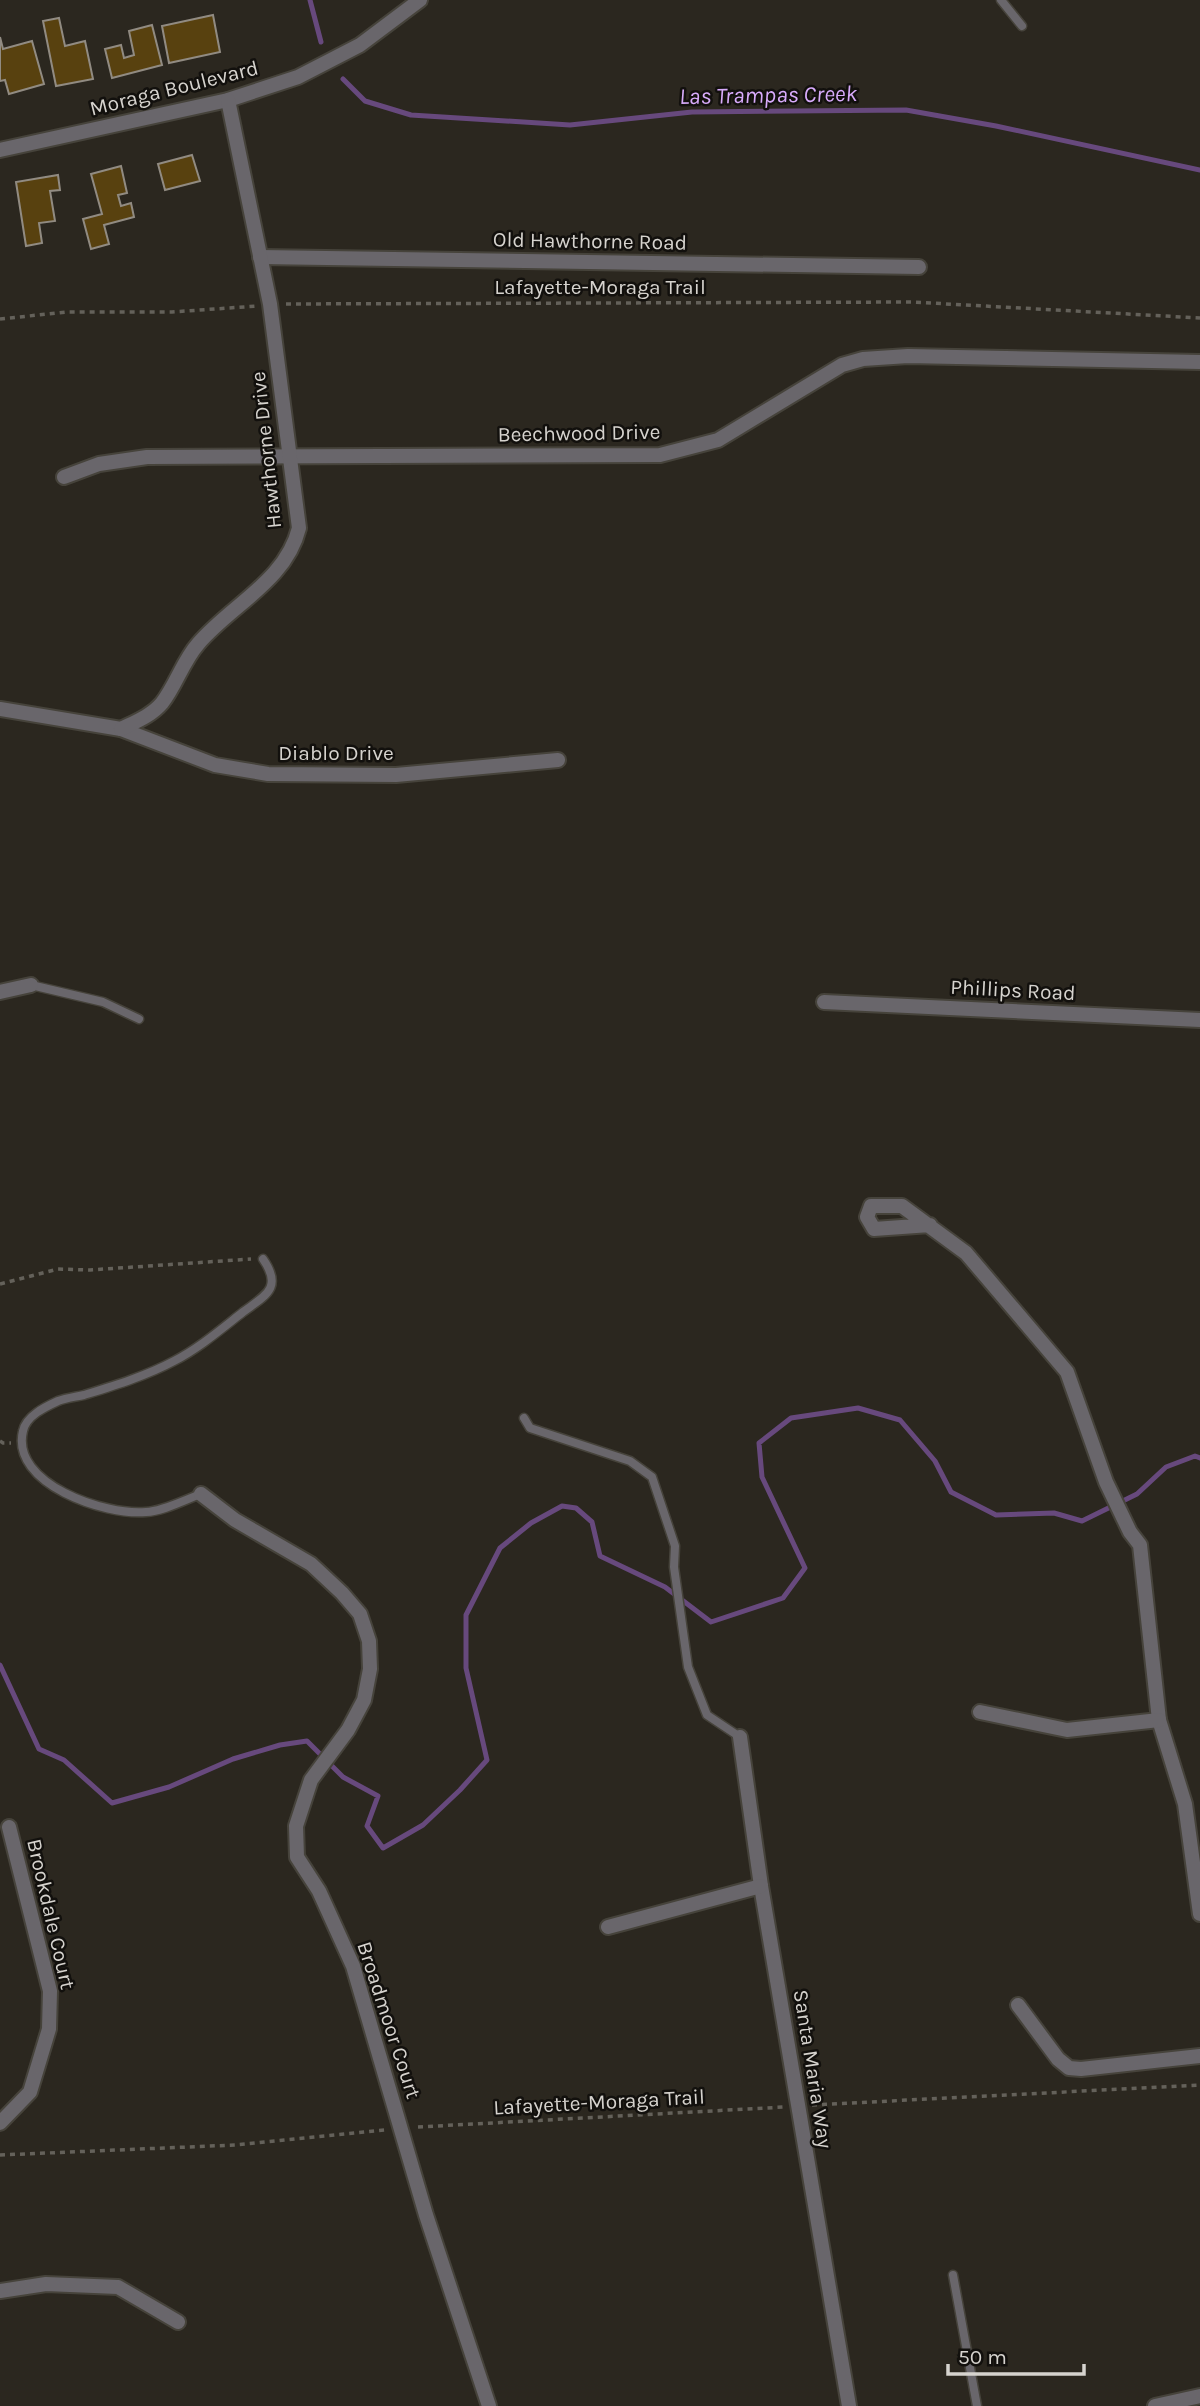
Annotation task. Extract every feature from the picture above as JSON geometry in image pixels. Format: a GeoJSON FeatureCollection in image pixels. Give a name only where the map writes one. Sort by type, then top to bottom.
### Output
{"type":"FeatureCollection","features":[{"type":"Feature","properties":{"kind":"street","name":"Moraga Boulevard"},"geometry":{"type":"LineString","coordinates":[[0,150],[228,100],[298,77],[360,45],[420,0]]}},
{"type":"Feature","properties":{"kind":"street","name":"Hawthorne Drive"},"geometry":{"type":"LineString","coordinates":[[121,729],[144,718],[161,704],[195,647],[217,622],[269,579],[295,544],[299,528],[270,304],[228,100]]}},
{"type":"Feature","properties":{"kind":"street","name":"Old Hawthorne Road"},"geometry":{"type":"LineString","coordinates":[[260,257],[919,267]]}},
{"type":"Feature","properties":{"kind":"street","name":"Beechwood Drive"},"geometry":{"type":"LineString","coordinates":[[64,477],[99,464],[147,457],[660,455],[718,440],[842,365],[863,359],[908,356],[1200,362]]}},
{"type":"Feature","properties":{"kind":"street"},"geometry":{"type":"LineString","coordinates":[[0,709],[121,729]]}},
{"type":"Feature","properties":{"kind":"street","name":"Diablo Drive"},"geometry":{"type":"LineString","coordinates":[[121,729],[215,765],[268,774],[396,775],[558,760]]}},
{"type":"Feature","properties":{"kind":"street"},"geometry":{"type":"LineString","coordinates":[[0,992],[31,985]]}},
{"type":"Feature","properties":{"kind":"street","name":"Phillips Road"},"geometry":{"type":"LineString","coordinates":[[824,1002],[1200,1020]]}},
{"type":"Feature","properties":{"kind":"street"},"geometry":{"type":"LineString","coordinates":[[930,1225],[967,1253],[1067,1372],[1106,1482],[1130,1532],[1140,1545],[1159,1720],[1192,1803],[1200,1914]]}},
{"type":"Feature","properties":{"kind":"street","name":"Broadmoor Court"},"geometry":{"type":"LineString","coordinates":[[201,1494],[235,1520],[311,1564],[360,1614],[369,1641],[370,1669],[364,1700],[348,1730],[311,1780],[296,1826],[297,1857],[319,1891],[353,1966],[426,2215],[489,2406]]}},
{"type":"Feature","properties":{"kind":"street"},"geometry":{"type":"LineString","coordinates":[[980,1712],[1067,1730],[1159,1720]]}},
{"type":"Feature","properties":{"kind":"street","name":"Santa Maria Way"},"geometry":{"type":"LineString","coordinates":[[740,1737],[761,1886],[849,2406]]}},
{"type":"Feature","properties":{"kind":"street","name":"Brookdale Court"},"geometry":{"type":"LineString","coordinates":[[0,2123],[30,2092],[50,2029],[50,1991],[9,1827]]}},
{"type":"Feature","properties":{"kind":"street"},"geometry":{"type":"LineString","coordinates":[[608,1927],[761,1886]]}},
{"type":"Feature","properties":{"kind":"street"},"geometry":{"type":"LineString","coordinates":[[1018,2005],[1058,2059],[1069,2068],[1200,2056]]}},
{"type":"Feature","properties":{"kind":"street"},"geometry":{"type":"LineString","coordinates":[[0,2291],[46,2284],[118,2287],[178,2322]]}},
{"type":"Feature","properties":{"kind":"street"},"geometry":{"type":"LineString","coordinates":[[1155,2406],[1200,2396]]}},
{"type":"Feature","properties":{"kind":"lane"},"geometry":{"type":"LineString","coordinates":[[1001,0],[1022,26]]}},
{"type":"Feature","properties":{"kind":"lane"},"geometry":{"type":"LineString","coordinates":[[31,985],[103,1002],[139,1019]]}},
{"type":"Feature","properties":{"kind":"lane"},"geometry":{"type":"LineString","coordinates":[[201,1494],[148,1513],[108,1510],[80,1502],[51,1486],[34,1469],[23,1452],[23,1431],[34,1413],[59,1401],[84,1395],[172,1363],[212,1337],[259,1301],[270,1287],[274,1280],[263,1259]]}},
{"type":"Feature","properties":{"kind":"lane"},"geometry":{"type":"LineString","coordinates":[[524,1418],[530,1428],[630,1461],[652,1477],[675,1546],[674,1567],[688,1667],[708,1715],[740,1737]]}},
{"type":"Feature","properties":{"kind":"lane"},"geometry":{"type":"LineString","coordinates":[[953,2275],[978,2406]]}},
{"type":"Feature","properties":{"kind":"path","name":"Lafayette-Moraga Trail"},"geometry":{"type":"LineString","coordinates":[[0,319],[67,312],[172,312],[270,304],[912,302],[1200,318]]}},
{"type":"Feature","properties":{"kind":"path"},"geometry":{"type":"LineString","coordinates":[[0,1284],[58,1269],[90,1270],[263,1259]]}},
{"type":"Feature","properties":{"kind":"path","name":"Lafayette-Moraga Trail"},"geometry":{"type":"LineString","coordinates":[[0,2155],[235,2145],[401,2128],[1200,2085]]}},
{"type":"Feature","properties":{"kind":"building"},"geometry":{"type":"Polygon","coordinates":[[[213,15],[220,52],[169,63],[162,26],[213,15]]]}},
{"type":"Feature","properties":{"kind":"building"},"geometry":{"type":"Polygon","coordinates":[[[59,18],[65,46],[85,41],[93,79],[56,86],[43,21],[59,18]]]}},
{"type":"Feature","properties":{"kind":"building"},"geometry":{"type":"Polygon","coordinates":[[[152,25],[162,65],[112,78],[105,49],[121,45],[124,58],[134,55],[129,31],[152,25]]]}},
{"type":"Feature","properties":{"kind":"building"},"geometry":{"type":"Polygon","coordinates":[[[0,37],[3,49],[32,41],[44,84],[9,94],[5,80],[0,81],[0,37]]]}},
{"type":"Feature","properties":{"kind":"building"},"geometry":{"type":"Polygon","coordinates":[[[192,155],[200,181],[165,190],[158,164],[192,155]]]}},
{"type":"Feature","properties":{"kind":"building"},"geometry":{"type":"Polygon","coordinates":[[[121,166],[127,193],[118,195],[121,206],[131,203],[134,217],[104,225],[109,244],[91,249],[83,219],[102,214],[91,174],[121,166]]]}},
{"type":"Feature","properties":{"kind":"building"},"geometry":{"type":"Polygon","coordinates":[[[58,175],[60,190],[50,191],[55,221],[39,223],[42,243],[26,246],[16,182],[58,175]]]}},
{"type":"Feature","properties":{"kind":"waterway","name":"Las Trampas Creek"},"geometry":{"type":"LineString","coordinates":[[310,0],[321,42]]}},
{"type":"Feature","properties":{"kind":"waterway","name":"Las Trampas Creek"},"geometry":{"type":"LineString","coordinates":[[343,79],[365,101],[411,115],[570,125],[692,112],[906,110],[996,126],[1200,170]]}},
{"type":"Feature","properties":{"kind":"waterway","name":"Las Trampas Creek"},"geometry":{"type":"LineString","coordinates":[[0,1665],[39,1749],[64,1760],[112,1803],[169,1787],[233,1759],[280,1745],[307,1741],[343,1777],[378,1796],[367,1826],[383,1848],[423,1825],[487,1760],[466,1668],[466,1615],[500,1548],[531,1523],[562,1506],[576,1508],[592,1522],[600,1556],[665,1587],[711,1622],[783,1598],[805,1568],[762,1477],[759,1443],[791,1418],[858,1408],[900,1420],[935,1461],[951,1492],[996,1515],[1054,1513],[1082,1521],[1137,1494],[1166,1467],[1195,1456],[1200,1458]]}}]}
